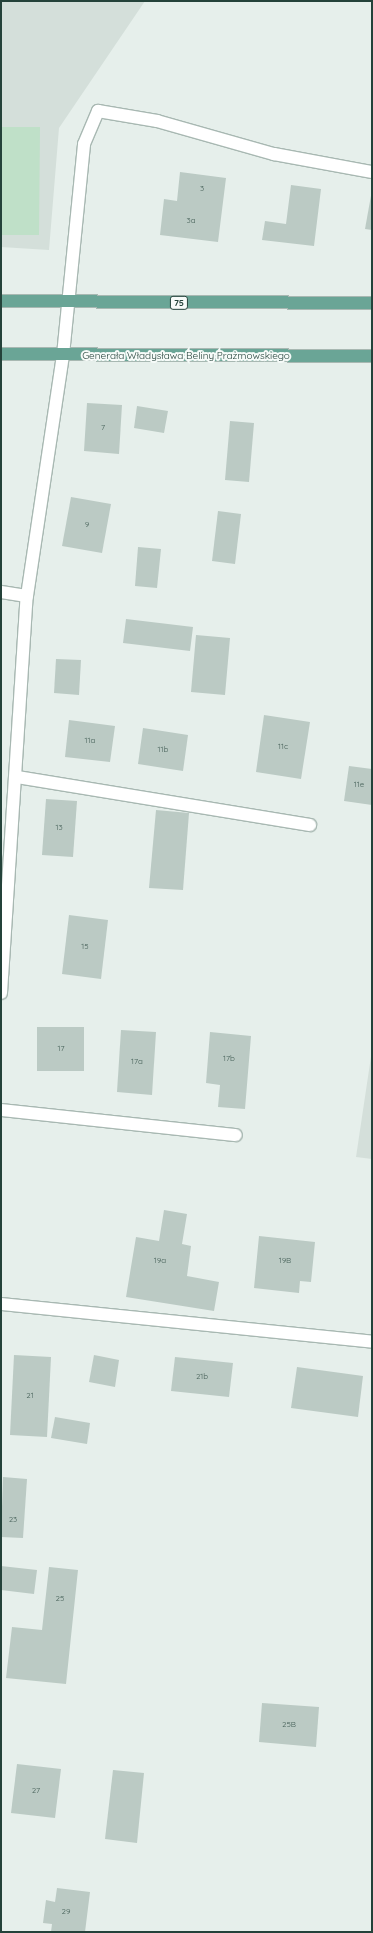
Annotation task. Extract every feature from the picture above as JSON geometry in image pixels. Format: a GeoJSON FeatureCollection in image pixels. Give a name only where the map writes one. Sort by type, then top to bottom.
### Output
{"type":"FeatureCollection","features":[{"type":"Feature","properties":{"kind":"main road","name":"75"},"geometry":{"type":"LineString","coordinates":[[1,301],[372,303]]}},
{"type":"Feature","properties":{"kind":"main road","name":"Generała Władysława Beliny Prażmowskiego"},"geometry":{"type":"LineString","coordinates":[[1,354],[372,356]]}},
{"type":"Feature","properties":{"kind":"street"},"geometry":{"type":"LineString","coordinates":[[1,993],[17,776],[27,596],[63,355],[67,302],[84,144],[98,110],[157,121],[274,154],[372,172]]}},
{"type":"Feature","properties":{"kind":"street"},"geometry":{"type":"LineString","coordinates":[[1,592],[27,596]]}},
{"type":"Feature","properties":{"kind":"street"},"geometry":{"type":"LineString","coordinates":[[17,776],[310,825]]}},
{"type":"Feature","properties":{"kind":"street"},"geometry":{"type":"LineString","coordinates":[[1,1110],[236,1135]]}},
{"type":"Feature","properties":{"kind":"street"},"geometry":{"type":"LineString","coordinates":[[1,1304],[372,1342]]}},
{"type":"Feature","properties":{"kind":"shaded area"},"geometry":{"type":"Polygon","coordinates":[[[1,1],[145,1],[59,128],[49,250],[1,247],[1,1]]]}},
{"type":"Feature","properties":{"kind":"shaded area"},"geometry":{"type":"Polygon","coordinates":[[[372,1050],[372,1159],[356,1157],[372,1050]]]}},
{"type":"Feature","properties":{"kind":"green space"},"geometry":{"type":"Polygon","coordinates":[[[1,127],[40,127],[39,235],[1,235],[1,127]]]}},
{"type":"Feature","properties":{"kind":"building"},"geometry":{"type":"Polygon","coordinates":[[[180,172],[226,178],[218,242],[160,235],[164,199],[177,201],[180,172]]]}},
{"type":"Feature","properties":{"kind":"building"},"geometry":{"type":"Polygon","coordinates":[[[291,185],[321,189],[314,246],[262,240],[265,221],[286,224],[291,185]]]}},
{"type":"Feature","properties":{"kind":"building"},"geometry":{"type":"Polygon","coordinates":[[[372,190],[372,230],[365,229],[372,190]]]}},
{"type":"Feature","properties":{"kind":"building"},"geometry":{"type":"Polygon","coordinates":[[[87,403],[122,405],[119,454],[84,451],[87,403]]]}},
{"type":"Feature","properties":{"kind":"building"},"geometry":{"type":"Polygon","coordinates":[[[137,406],[168,411],[164,433],[134,428],[137,406]]]}},
{"type":"Feature","properties":{"kind":"building"},"geometry":{"type":"Polygon","coordinates":[[[230,421],[254,423],[249,482],[225,480],[230,421]]]}},
{"type":"Feature","properties":{"kind":"building"},"geometry":{"type":"Polygon","coordinates":[[[71,497],[111,504],[102,553],[62,546],[71,497]]]}},
{"type":"Feature","properties":{"kind":"building"},"geometry":{"type":"Polygon","coordinates":[[[218,511],[241,514],[235,564],[212,561],[218,511]]]}},
{"type":"Feature","properties":{"kind":"building"},"geometry":{"type":"Polygon","coordinates":[[[138,547],[161,549],[157,588],[135,586],[138,547]]]}},
{"type":"Feature","properties":{"kind":"building"},"geometry":{"type":"Polygon","coordinates":[[[126,619],[193,627],[190,651],[123,643],[126,619]]]}},
{"type":"Feature","properties":{"kind":"building"},"geometry":{"type":"Polygon","coordinates":[[[196,635],[230,638],[225,695],[191,692],[196,635]]]}},
{"type":"Feature","properties":{"kind":"building"},"geometry":{"type":"Polygon","coordinates":[[[56,659],[81,660],[79,695],[54,693],[56,659]]]}},
{"type":"Feature","properties":{"kind":"building"},"geometry":{"type":"Polygon","coordinates":[[[264,715],[310,722],[301,779],[256,772],[264,715]]]}},
{"type":"Feature","properties":{"kind":"building"},"geometry":{"type":"Polygon","coordinates":[[[69,720],[115,726],[110,762],[65,757],[69,720]]]}},
{"type":"Feature","properties":{"kind":"building"},"geometry":{"type":"Polygon","coordinates":[[[143,728],[188,735],[183,771],[138,764],[143,728]]]}},
{"type":"Feature","properties":{"kind":"building"},"geometry":{"type":"Polygon","coordinates":[[[349,766],[372,769],[372,805],[344,801],[349,766]]]}},
{"type":"Feature","properties":{"kind":"building"},"geometry":{"type":"Polygon","coordinates":[[[46,799],[77,801],[73,857],[42,855],[46,799]]]}},
{"type":"Feature","properties":{"kind":"building"},"geometry":{"type":"Polygon","coordinates":[[[156,810],[189,813],[183,890],[149,888],[156,810]]]}},
{"type":"Feature","properties":{"kind":"building"},"geometry":{"type":"Polygon","coordinates":[[[69,915],[108,920],[101,979],[62,974],[69,915]]]}},
{"type":"Feature","properties":{"kind":"building"},"geometry":{"type":"Polygon","coordinates":[[[37,1027],[84,1027],[84,1071],[37,1071],[37,1027]]]}},
{"type":"Feature","properties":{"kind":"building"},"geometry":{"type":"Polygon","coordinates":[[[121,1030],[156,1032],[152,1095],[117,1092],[121,1030]]]}},
{"type":"Feature","properties":{"kind":"building"},"geometry":{"type":"Polygon","coordinates":[[[210,1032],[251,1036],[245,1109],[218,1107],[220,1085],[206,1083],[210,1032]]]}},
{"type":"Feature","properties":{"kind":"building"},"geometry":{"type":"Polygon","coordinates":[[[164,1210],[187,1214],[182,1244],[191,1246],[187,1276],[219,1282],[214,1311],[126,1297],[136,1237],[159,1241],[164,1210]]]}},
{"type":"Feature","properties":{"kind":"building"},"geometry":{"type":"Polygon","coordinates":[[[259,1236],[315,1242],[311,1282],[300,1281],[299,1293],[254,1288],[259,1236]]]}},
{"type":"Feature","properties":{"kind":"building"},"geometry":{"type":"Polygon","coordinates":[[[14,1355],[51,1357],[47,1437],[10,1435],[14,1355]]]}},
{"type":"Feature","properties":{"kind":"building"},"geometry":{"type":"Polygon","coordinates":[[[94,1355],[119,1360],[115,1387],[89,1382],[94,1355]]]}},
{"type":"Feature","properties":{"kind":"building"},"geometry":{"type":"Polygon","coordinates":[[[175,1357],[233,1363],[229,1397],[171,1391],[175,1357]]]}},
{"type":"Feature","properties":{"kind":"building"},"geometry":{"type":"Polygon","coordinates":[[[297,1367],[363,1376],[358,1417],[291,1408],[297,1367]]]}},
{"type":"Feature","properties":{"kind":"building"},"geometry":{"type":"Polygon","coordinates":[[[55,1417],[90,1423],[87,1444],[51,1438],[55,1417]]]}},
{"type":"Feature","properties":{"kind":"building"},"geometry":{"type":"Polygon","coordinates":[[[3,1477],[27,1479],[23,1538],[1,1537],[3,1477]]]}},
{"type":"Feature","properties":{"kind":"building"},"geometry":{"type":"Polygon","coordinates":[[[1,1566],[37,1570],[34,1594],[1,1590],[1,1566]]]}},
{"type":"Feature","properties":{"kind":"building"},"geometry":{"type":"Polygon","coordinates":[[[49,1567],[78,1570],[66,1684],[6,1678],[12,1627],[42,1630],[49,1567]]]}},
{"type":"Feature","properties":{"kind":"building"},"geometry":{"type":"Polygon","coordinates":[[[262,1703],[319,1707],[316,1747],[259,1742],[262,1703]]]}},
{"type":"Feature","properties":{"kind":"building"},"geometry":{"type":"Polygon","coordinates":[[[17,1764],[61,1769],[55,1818],[11,1813],[17,1764]]]}},
{"type":"Feature","properties":{"kind":"building"},"geometry":{"type":"Polygon","coordinates":[[[113,1770],[144,1773],[137,1843],[105,1839],[113,1770]]]}},
{"type":"Feature","properties":{"kind":"building"},"geometry":{"type":"Polygon","coordinates":[[[57,1888],[90,1892],[85,1932],[51,1932],[52,1924],[43,1923],[46,1900],[55,1902],[57,1888]]]}}]}
